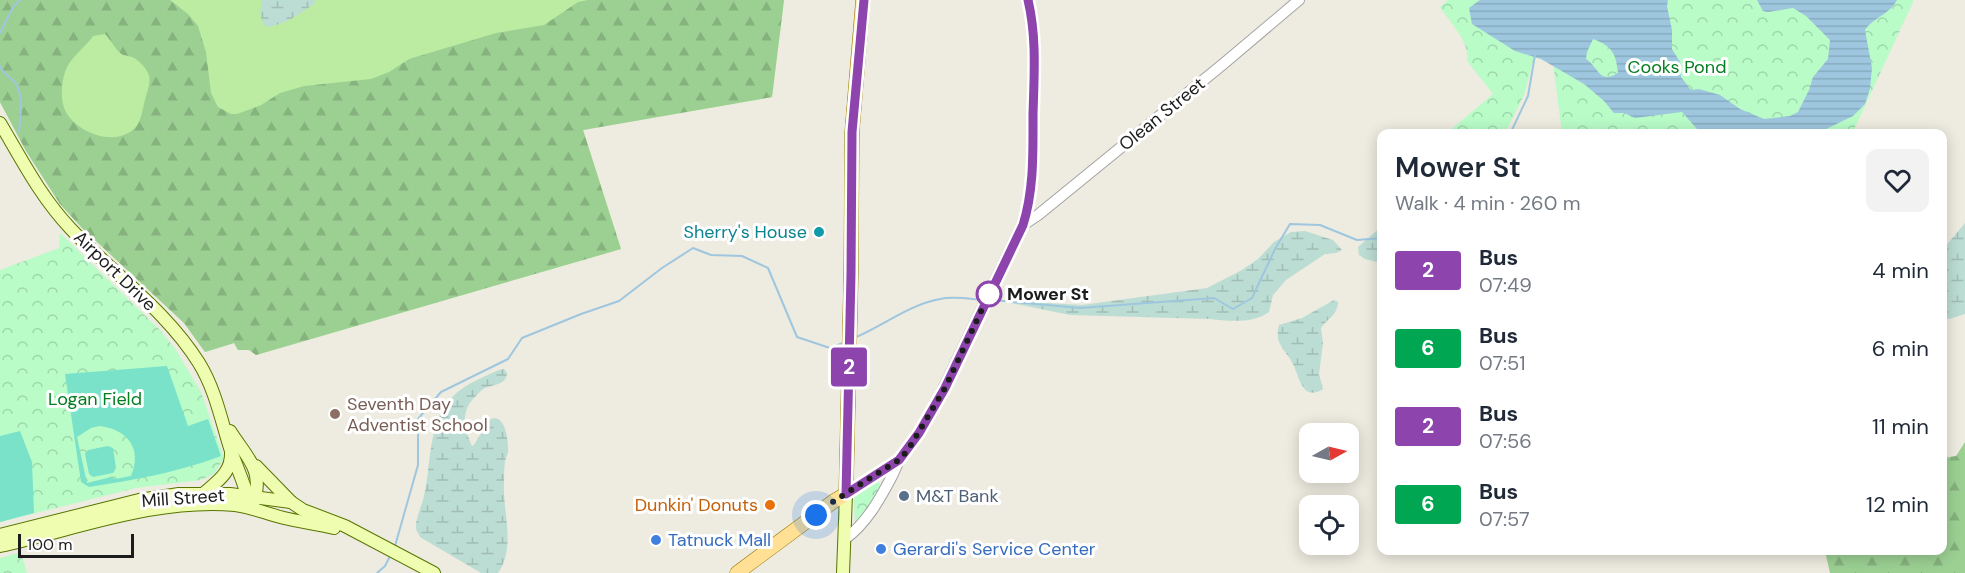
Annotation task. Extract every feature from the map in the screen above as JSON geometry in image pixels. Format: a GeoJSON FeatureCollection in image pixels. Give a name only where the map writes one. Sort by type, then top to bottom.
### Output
{"type":"FeatureCollection","features":[{"type":"Feature","properties":{"kind":"main road"},"geometry":{"type":"LineString","coordinates":[[843,573],[850,330],[852,132],[864,0]]}},
{"type":"Feature","properties":{"kind":"main road","name":"Airport Drive"},"geometry":{"type":"LineString","coordinates":[[0,123],[28,174],[62,219],[175,330],[208,380],[224,422],[231,461],[228,469],[204,493]]}},
{"type":"Feature","properties":{"kind":"main road","name":"Airport Drive"},"geometry":{"type":"LineString","coordinates":[[224,422],[242,450],[291,502]]}},
{"type":"Feature","properties":{"kind":"main road","name":"Airport Drive"},"geometry":{"type":"LineString","coordinates":[[230,448],[251,500]]}},
{"type":"Feature","properties":{"kind":"main road"},"geometry":{"type":"LineString","coordinates":[[251,500],[257,477],[254,464]]}},
{"type":"Feature","properties":{"kind":"main road","name":"Mill Street"},"geometry":{"type":"LineString","coordinates":[[0,534],[139,500],[204,493],[251,500],[291,502],[303,510],[361,535],[434,573]]}},
{"type":"Feature","properties":{"kind":"main road"},"geometry":{"type":"LineString","coordinates":[[737,573],[846,494]]}},
{"type":"Feature","properties":{"kind":"main road","name":"Mill Street"},"geometry":{"type":"LineString","coordinates":[[0,546],[164,508],[251,500],[284,518],[361,535]]}},
{"type":"Feature","properties":{"kind":"street"},"geometry":{"type":"LineString","coordinates":[[845,539],[858,530],[874,507],[899,460],[934,408],[1023,225],[1030,200],[1033,155],[1035,42],[1028,0]]}},
{"type":"Feature","properties":{"kind":"street","name":"Olean Street"},"geometry":{"type":"LineString","coordinates":[[1023,225],[1299,0]]}},
{"type":"Feature","properties":{"kind":"street"},"geometry":{"type":"LineString","coordinates":[[846,494],[899,460]]}},
{"type":"Feature","properties":{"kind":"green space"},"geometry":{"type":"Polygon","coordinates":[[[0,0],[784,0],[772,97],[583,130],[621,249],[256,355],[249,350],[238,350],[234,343],[205,352],[184,323],[82,228],[60,204],[26,151],[0,102],[0,0]]]}},
{"type":"Feature","properties":{"kind":"green space"},"geometry":{"type":"Polygon","coordinates":[[[0,0],[170,0],[188,14],[198,26],[206,52],[211,93],[218,107],[231,114],[237,114],[261,105],[280,93],[304,86],[371,79],[389,72],[409,59],[496,33],[544,25],[578,2],[588,0],[784,0],[772,97],[583,130],[621,249],[256,355],[249,350],[238,350],[234,343],[205,352],[184,323],[82,228],[60,204],[26,151],[0,102],[0,0]],[[105,34],[93,36],[70,62],[64,77],[62,98],[64,108],[71,119],[86,131],[104,137],[122,136],[134,129],[139,122],[150,79],[142,64],[135,58],[120,53],[105,34]]]}},
{"type":"Feature","properties":{"kind":"green space"},"geometry":{"type":"Polygon","coordinates":[[[262,0],[315,0],[314,4],[291,19],[266,27],[261,15],[262,0]]]}},
{"type":"Feature","properties":{"kind":"green space","name":"Cooks Pond"},"geometry":{"type":"Polygon","coordinates":[[[1448,0],[1914,0],[1854,129],[1561,129],[1553,63],[1542,58],[1534,58],[1524,95],[1507,129],[1452,129],[1493,94],[1467,61],[1462,39],[1440,7],[1448,0]]]}},
{"type":"Feature","properties":{"kind":"green space"},"geometry":{"type":"Polygon","coordinates":[[[1965,223],[1965,314],[1949,319],[1947,318],[1947,244],[1965,223]]]}},
{"type":"Feature","properties":{"kind":"green space"},"geometry":{"type":"Polygon","coordinates":[[[1377,230],[1377,262],[1359,255],[1358,247],[1377,230]]]}},
{"type":"Feature","properties":{"kind":"green space"},"geometry":{"type":"Polygon","coordinates":[[[1305,231],[1333,240],[1342,250],[1325,254],[1286,280],[1273,295],[1269,312],[1248,320],[1070,315],[996,300],[1082,305],[1207,288],[1242,270],[1258,259],[1274,242],[1291,232],[1305,231]]]}},
{"type":"Feature","properties":{"kind":"green space","name":"Logan Field"},"geometry":{"type":"Polygon","coordinates":[[[60,233],[160,330],[176,350],[201,392],[224,458],[214,474],[201,480],[136,488],[0,522],[0,270],[59,248],[60,233]]]}},
{"type":"Feature","properties":{"kind":"green space"},"geometry":{"type":"Polygon","coordinates":[[[1334,300],[1338,302],[1336,311],[1321,328],[1323,343],[1319,374],[1323,389],[1310,393],[1302,386],[1293,364],[1279,342],[1279,325],[1302,318],[1334,300]]]}},
{"type":"Feature","properties":{"kind":"green space"},"geometry":{"type":"Polygon","coordinates":[[[167,366],[188,426],[208,419],[221,456],[156,475],[89,487],[81,482],[65,374],[167,366]],[[99,426],[91,428],[77,437],[87,483],[111,477],[115,479],[131,476],[135,457],[134,449],[125,436],[99,426]]]}},
{"type":"Feature","properties":{"kind":"green space"},"geometry":{"type":"Polygon","coordinates":[[[504,369],[507,373],[505,380],[481,391],[470,402],[465,414],[465,427],[472,446],[489,420],[494,418],[502,422],[508,443],[504,476],[508,541],[506,552],[498,573],[481,573],[420,537],[416,524],[426,485],[433,435],[442,412],[453,396],[465,387],[504,369]]]}},
{"type":"Feature","properties":{"kind":"green space"},"geometry":{"type":"Polygon","coordinates":[[[20,431],[32,462],[34,513],[0,522],[0,436],[20,431]]]}},
{"type":"Feature","properties":{"kind":"green space"},"geometry":{"type":"Polygon","coordinates":[[[1965,442],[1965,573],[1830,573],[1826,555],[1947,555],[1947,457],[1956,456],[1965,442]]]}},
{"type":"Feature","properties":{"kind":"green space"},"geometry":{"type":"Polygon","coordinates":[[[108,446],[113,448],[116,468],[113,473],[93,477],[89,474],[85,454],[88,450],[108,446]]]}},
{"type":"Feature","properties":{"kind":"green space"},"geometry":{"type":"Polygon","coordinates":[[[876,481],[881,485],[860,520],[855,524],[854,498],[876,481]]]}},
{"type":"Feature","properties":{"kind":"green space"},"geometry":{"type":"Polygon","coordinates":[[[21,552],[27,573],[0,573],[0,558],[21,552]]]}},
{"type":"Feature","properties":{"kind":"shaded area"},"geometry":{"type":"Polygon","coordinates":[[[1480,0],[1668,0],[1672,49],[1680,62],[1681,77],[1691,90],[1699,89],[1720,95],[1740,109],[1764,119],[1790,116],[1798,112],[1813,77],[1828,59],[1830,40],[1806,16],[1793,8],[1763,11],[1757,0],[1897,0],[1865,30],[1872,68],[1870,89],[1865,104],[1853,116],[1826,129],[1697,129],[1682,112],[1635,118],[1624,113],[1614,113],[1584,84],[1541,59],[1515,51],[1472,24],[1469,8],[1480,0]],[[1593,39],[1586,59],[1603,76],[1607,77],[1618,73],[1616,60],[1609,48],[1593,39]]]}},
{"type":"Feature","properties":{"kind":"waterway"},"geometry":{"type":"LineString","coordinates":[[0,33],[13,7],[20,0]]}},
{"type":"Feature","properties":{"kind":"waterway"},"geometry":{"type":"LineString","coordinates":[[1512,129],[1528,96],[1535,55]]}},
{"type":"Feature","properties":{"kind":"waterway"},"geometry":{"type":"LineString","coordinates":[[0,66],[14,81],[20,95],[19,132]]}},
{"type":"Feature","properties":{"kind":"waterway"},"geometry":{"type":"LineString","coordinates":[[992,300],[1080,308],[1214,298],[1233,309],[1252,298],[1275,249],[1290,224],[1320,225],[1357,240],[1377,238]]}},
{"type":"Feature","properties":{"kind":"waterway"},"geometry":{"type":"LineString","coordinates":[[395,546],[418,465],[418,419],[441,392],[508,359],[522,338],[619,301],[693,248],[711,255],[742,256],[768,268],[797,337],[830,348],[843,343]]}},
{"type":"Feature","properties":{"kind":"waterway"},"geometry":{"type":"LineString","coordinates":[[854,338],[928,302],[950,298],[983,300]]}},
{"type":"Feature","properties":{"kind":"waterway"},"geometry":{"type":"LineString","coordinates":[[377,573],[385,566],[391,554]]}},
{"type":"Feature","properties":{"kind":"bus line","name":"2"},"geometry":{"type":"LineString","coordinates":[[864,0],[852,132],[846,494],[899,460],[908,450],[945,388],[1023,225],[1029,204],[1032,177],[1035,42],[1028,0]]}},
{"type":"Feature","properties":{"kind":"place","name":"Sherry's House"},"geometry":{"type":"Point","coordinates":[819,232]}},
{"type":"Feature","properties":{"kind":"place","name":"Mower St"},"geometry":{"type":"Point","coordinates":[989,294]}},
{"type":"Feature","properties":{"kind":"place","name":"Seventh Day Adventist School"},"geometry":{"type":"Point","coordinates":[335,414]}},
{"type":"Feature","properties":{"kind":"place","name":"M&T Bank"},"geometry":{"type":"Point","coordinates":[904,496]}},
{"type":"Feature","properties":{"kind":"place","name":"Dunkin' Donuts"},"geometry":{"type":"Point","coordinates":[770,505]}},
{"type":"Feature","properties":{"kind":"place","name":"Tatnuck Mall"},"geometry":{"type":"Point","coordinates":[656,540]}},
{"type":"Feature","properties":{"kind":"place","name":"Gerardi's Service Center"},"geometry":{"type":"Point","coordinates":[881,549]}},
{"type":"Feature","properties":{"kind":"route"},"geometry":{"type":"LineString","coordinates":[[816,515],[899,460],[908,450],[945,388],[992,288],[989,294]]}}]}
